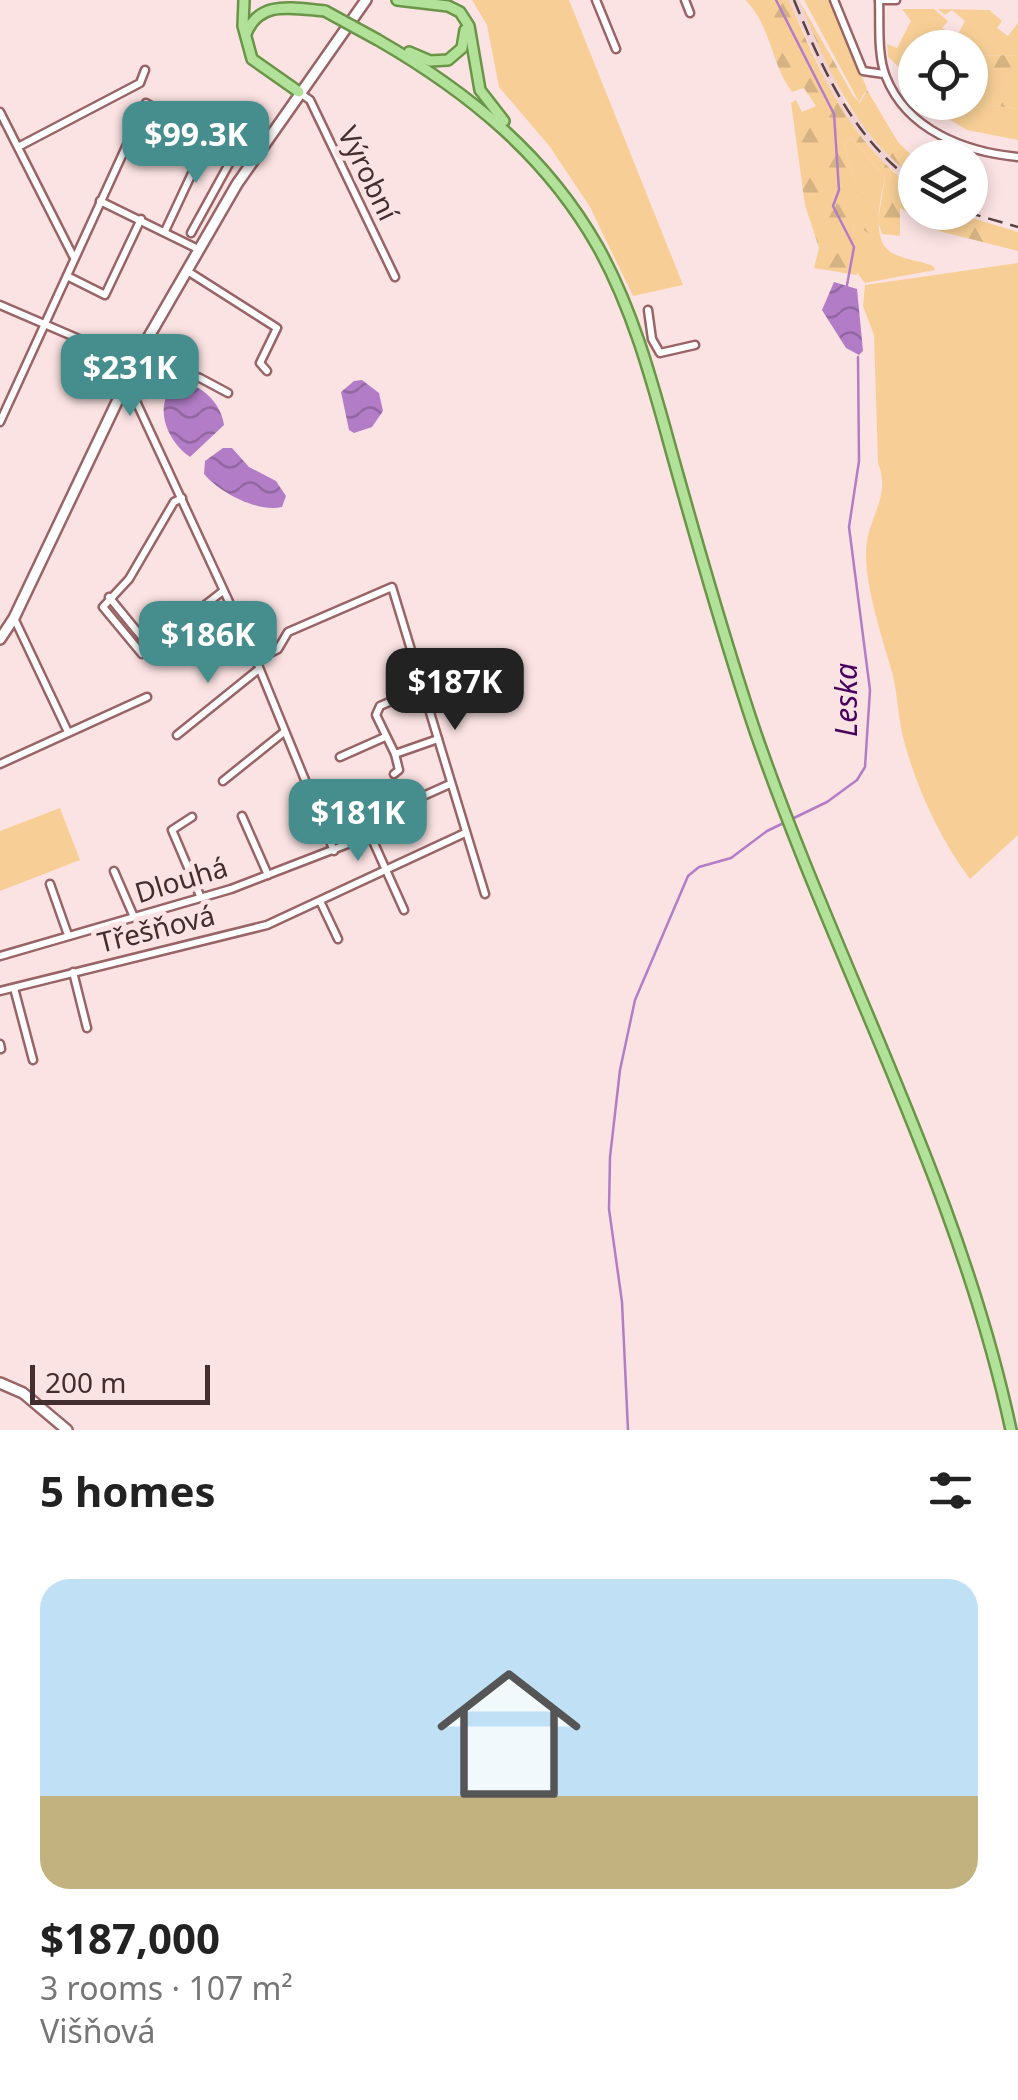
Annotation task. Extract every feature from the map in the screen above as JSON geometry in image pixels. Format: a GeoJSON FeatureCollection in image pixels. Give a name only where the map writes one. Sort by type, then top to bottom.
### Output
{"type":"FeatureCollection","features":[{"type":"Feature","properties":{"kind":"main road"},"geometry":{"type":"LineString","coordinates":[[244,0],[245,37],[255,64],[298,92]]}},
{"type":"Feature","properties":{"kind":"main road"},"geometry":{"type":"LineString","coordinates":[[304,0],[378,41],[480,107],[544,170]]}},
{"type":"Feature","properties":{"kind":"main road"},"geometry":{"type":"LineString","coordinates":[[351,19],[358,0]]}},
{"type":"Feature","properties":{"kind":"main road"},"geometry":{"type":"LineString","coordinates":[[0,638],[14,618],[136,360],[237,184],[366,0]]}},
{"type":"Feature","properties":{"kind":"main road"},"geometry":{"type":"LineString","coordinates":[[378,41],[386,40],[430,61],[453,58],[465,43],[462,22],[448,10],[397,0]]}},
{"type":"Feature","properties":{"kind":"main road"},"geometry":{"type":"LineString","coordinates":[[245,37],[254,16],[272,2],[291,2],[325,11]]}},
{"type":"Feature","properties":{"kind":"main road"},"geometry":{"type":"LineString","coordinates":[[428,6],[448,6],[465,18],[480,90],[530,148],[597,246],[637,337],[728,646],[784,812],[948,1210],[986,1322],[1012,1430]]}},
{"type":"Feature","properties":{"kind":"main road"},"geometry":{"type":"LineString","coordinates":[[0,1383],[22,1393],[67,1430]]}},
{"type":"Feature","properties":{"kind":"street"},"geometry":{"type":"LineString","coordinates":[[596,0],[616,49]]}},
{"type":"Feature","properties":{"kind":"street"},"geometry":{"type":"LineString","coordinates":[[685,0],[690,13]]}},
{"type":"Feature","properties":{"kind":"street"},"geometry":{"type":"LineString","coordinates":[[834,0],[863,71],[884,74]]}},
{"type":"Feature","properties":{"kind":"street"},"geometry":{"type":"LineString","coordinates":[[896,0],[879,0],[884,74],[896,97],[922,126],[954,142],[1018,158]]}},
{"type":"Feature","properties":{"kind":"street"},"geometry":{"type":"LineString","coordinates":[[18,146],[140,83],[146,70]]}},
{"type":"Feature","properties":{"kind":"street","name":"Výrobní"},"geometry":{"type":"LineString","coordinates":[[298,92],[310,100],[395,277]]}},
{"type":"Feature","properties":{"kind":"street"},"geometry":{"type":"LineString","coordinates":[[0,422],[146,103],[209,137]]}},
{"type":"Feature","properties":{"kind":"street"},"geometry":{"type":"LineString","coordinates":[[0,112],[74,257]]}},
{"type":"Feature","properties":{"kind":"street"},"geometry":{"type":"LineString","coordinates":[[166,232],[209,137],[222,132],[241,142],[192,233]]}},
{"type":"Feature","properties":{"kind":"street"},"geometry":{"type":"LineString","coordinates":[[100,201],[201,250]]}},
{"type":"Feature","properties":{"kind":"street"},"geometry":{"type":"LineString","coordinates":[[67,276],[106,295],[141,219]]}},
{"type":"Feature","properties":{"kind":"street"},"geometry":{"type":"LineString","coordinates":[[189,272],[277,328],[260,363],[267,371]]}},
{"type":"Feature","properties":{"kind":"street"},"geometry":{"type":"LineString","coordinates":[[0,305],[45,327],[200,378],[228,393]]}},
{"type":"Feature","properties":{"kind":"street"},"geometry":{"type":"LineString","coordinates":[[648,310],[652,340],[660,352],[695,345]]}},
{"type":"Feature","properties":{"kind":"street"},"geometry":{"type":"LineString","coordinates":[[124,386],[134,396],[256,660],[334,851]]}},
{"type":"Feature","properties":{"kind":"street"},"geometry":{"type":"LineString","coordinates":[[182,498],[174,502],[129,579],[103,607],[142,654],[224,590]]}},
{"type":"Feature","properties":{"kind":"street"},"geometry":{"type":"LineString","coordinates":[[256,660],[278,649],[288,632],[392,587],[484,894]]}},
{"type":"Feature","properties":{"kind":"street"},"geometry":{"type":"LineString","coordinates":[[14,618],[68,732]]}},
{"type":"Feature","properties":{"kind":"street"},"geometry":{"type":"LineString","coordinates":[[177,735],[259,670]]}},
{"type":"Feature","properties":{"kind":"street"},"geometry":{"type":"LineString","coordinates":[[394,774],[399,770],[396,754],[376,715],[378,708],[422,688]]}},
{"type":"Feature","properties":{"kind":"street"},"geometry":{"type":"LineString","coordinates":[[0,764],[147,697]]}},
{"type":"Feature","properties":{"kind":"street"},"geometry":{"type":"LineString","coordinates":[[223,782],[284,732]]}},
{"type":"Feature","properties":{"kind":"street"},"geometry":{"type":"LineString","coordinates":[[340,757],[385,737]]}},
{"type":"Feature","properties":{"kind":"street"},"geometry":{"type":"LineString","coordinates":[[396,754],[438,738]]}},
{"type":"Feature","properties":{"kind":"street"},"geometry":{"type":"LineString","coordinates":[[365,822],[450,784]]}},
{"type":"Feature","properties":{"kind":"street"},"geometry":{"type":"LineString","coordinates":[[356,802],[404,910]]}},
{"type":"Feature","properties":{"kind":"street"},"geometry":{"type":"LineString","coordinates":[[242,816],[268,875]]}},
{"type":"Feature","properties":{"kind":"street"},"geometry":{"type":"LineString","coordinates":[[192,817],[172,830],[201,898]]}},
{"type":"Feature","properties":{"kind":"street","name":"Třešňová"},"geometry":{"type":"LineString","coordinates":[[0,991],[267,924],[464,833]]}},
{"type":"Feature","properties":{"kind":"street","name":"Dlouhá"},"geometry":{"type":"LineString","coordinates":[[0,954],[201,898],[371,835]]}},
{"type":"Feature","properties":{"kind":"street"},"geometry":{"type":"LineString","coordinates":[[114,871],[134,917]]}},
{"type":"Feature","properties":{"kind":"street"},"geometry":{"type":"LineString","coordinates":[[50,884],[68,935]]}},
{"type":"Feature","properties":{"kind":"street"},"geometry":{"type":"LineString","coordinates":[[320,900],[338,940]]}},
{"type":"Feature","properties":{"kind":"street"},"geometry":{"type":"LineString","coordinates":[[73,972],[86,1028]]}},
{"type":"Feature","properties":{"kind":"street"},"geometry":{"type":"LineString","coordinates":[[14,988],[33,1060]]}},
{"type":"Feature","properties":{"kind":"shaded area"},"geometry":{"type":"Polygon","coordinates":[[[789,0],[799,0],[845,102],[898,162],[898,174],[881,160],[838,107],[789,0]]]}},
{"type":"Feature","properties":{"kind":"green space"},"geometry":{"type":"Polygon","coordinates":[[[472,0],[569,0],[683,285],[633,296],[590,207],[550,147],[499,87],[487,25],[472,0]]]}},
{"type":"Feature","properties":{"kind":"green space"},"geometry":{"type":"Polygon","coordinates":[[[745,0],[789,0],[839,104],[872,149],[898,175],[900,236],[882,234],[878,221],[885,177],[851,138],[844,143],[868,233],[853,223],[857,275],[814,268],[819,248],[805,205],[791,103],[796,100],[802,112],[816,106],[804,88],[792,92],[754,10],[745,0]]]}},
{"type":"Feature","properties":{"kind":"green space"},"geometry":{"type":"Polygon","coordinates":[[[799,0],[860,103],[867,90],[898,142],[898,163],[859,120],[832,74],[799,0]]]}},
{"type":"Feature","properties":{"kind":"green space"},"geometry":{"type":"Polygon","coordinates":[[[804,0],[831,0],[867,89],[859,102],[804,0]]]}},
{"type":"Feature","properties":{"kind":"green space"},"geometry":{"type":"Polygon","coordinates":[[[902,9],[934,9],[948,21],[942,28],[945,30],[906,30],[911,21],[902,9]]]}},
{"type":"Feature","properties":{"kind":"green space"},"geometry":{"type":"Polygon","coordinates":[[[938,9],[989,10],[1002,21],[997,28],[1008,36],[1018,23],[1018,55],[988,56],[988,30],[960,30],[965,21],[952,10],[945,15],[938,9]]]}},
{"type":"Feature","properties":{"kind":"green space"},"geometry":{"type":"Polygon","coordinates":[[[887,44],[897,48],[898,66],[888,57],[887,44]]]}},
{"type":"Feature","properties":{"kind":"green space"},"geometry":{"type":"Polygon","coordinates":[[[1018,55],[1018,109],[988,103],[988,56],[1018,55]]]}},
{"type":"Feature","properties":{"kind":"green space"},"geometry":{"type":"Polygon","coordinates":[[[988,103],[1018,109],[1018,140],[967,130],[950,120],[988,120],[988,103]]]}},
{"type":"Feature","properties":{"kind":"green space"},"geometry":{"type":"Polygon","coordinates":[[[851,138],[885,177],[879,230],[886,248],[935,270],[865,283],[855,270],[853,223],[867,231],[844,143],[851,138]]]}},
{"type":"Feature","properties":{"kind":"green space"},"geometry":{"type":"Polygon","coordinates":[[[988,223],[1018,232],[1018,251],[939,231],[988,230],[988,223]]]}},
{"type":"Feature","properties":{"kind":"green space"},"geometry":{"type":"Polygon","coordinates":[[[1018,263],[1018,835],[970,879],[938,828],[913,771],[871,596],[867,539],[881,497],[882,475],[878,463],[874,335],[863,306],[865,285],[1018,263]]]}},
{"type":"Feature","properties":{"kind":"green space"},"geometry":{"type":"Polygon","coordinates":[[[60,808],[80,860],[0,891],[0,831],[60,808]]]}},
{"type":"Feature","properties":{"kind":"water"},"geometry":{"type":"Polygon","coordinates":[[[834,282],[857,289],[863,351],[859,355],[846,348],[822,310],[834,282]]]}},
{"type":"Feature","properties":{"kind":"water"},"geometry":{"type":"Polygon","coordinates":[[[362,380],[379,393],[383,411],[372,427],[354,433],[349,430],[341,392],[354,381],[362,380]]]}},
{"type":"Feature","properties":{"kind":"water"},"geometry":{"type":"Polygon","coordinates":[[[178,382],[209,396],[224,425],[190,457],[174,441],[165,421],[165,400],[178,382]]]}},
{"type":"Feature","properties":{"kind":"water"},"geometry":{"type":"Polygon","coordinates":[[[223,448],[232,448],[249,467],[276,481],[286,496],[282,507],[251,504],[229,494],[204,474],[205,461],[223,448]]]}},
{"type":"Feature","properties":{"kind":"waterway","name":"Leska"},"geometry":{"type":"LineString","coordinates":[[776,0],[834,114],[839,190],[833,206],[854,247],[847,285]]}},
{"type":"Feature","properties":{"kind":"waterway","name":"Leska"},"geometry":{"type":"LineString","coordinates":[[628,1430],[622,1302],[609,1209],[610,1157],[620,1070],[635,1000],[688,876],[699,867],[731,858],[767,831],[827,802],[857,780],[865,767],[870,690],[849,527],[859,461],[858,357]]}},
{"type":"Feature","properties":{"kind":"railway"},"geometry":{"type":"LineString","coordinates":[[794,0],[842,100],[874,145],[898,169]]}},
{"type":"Feature","properties":{"kind":"railway"},"geometry":{"type":"LineString","coordinates":[[988,218],[1018,227]]}}]}
